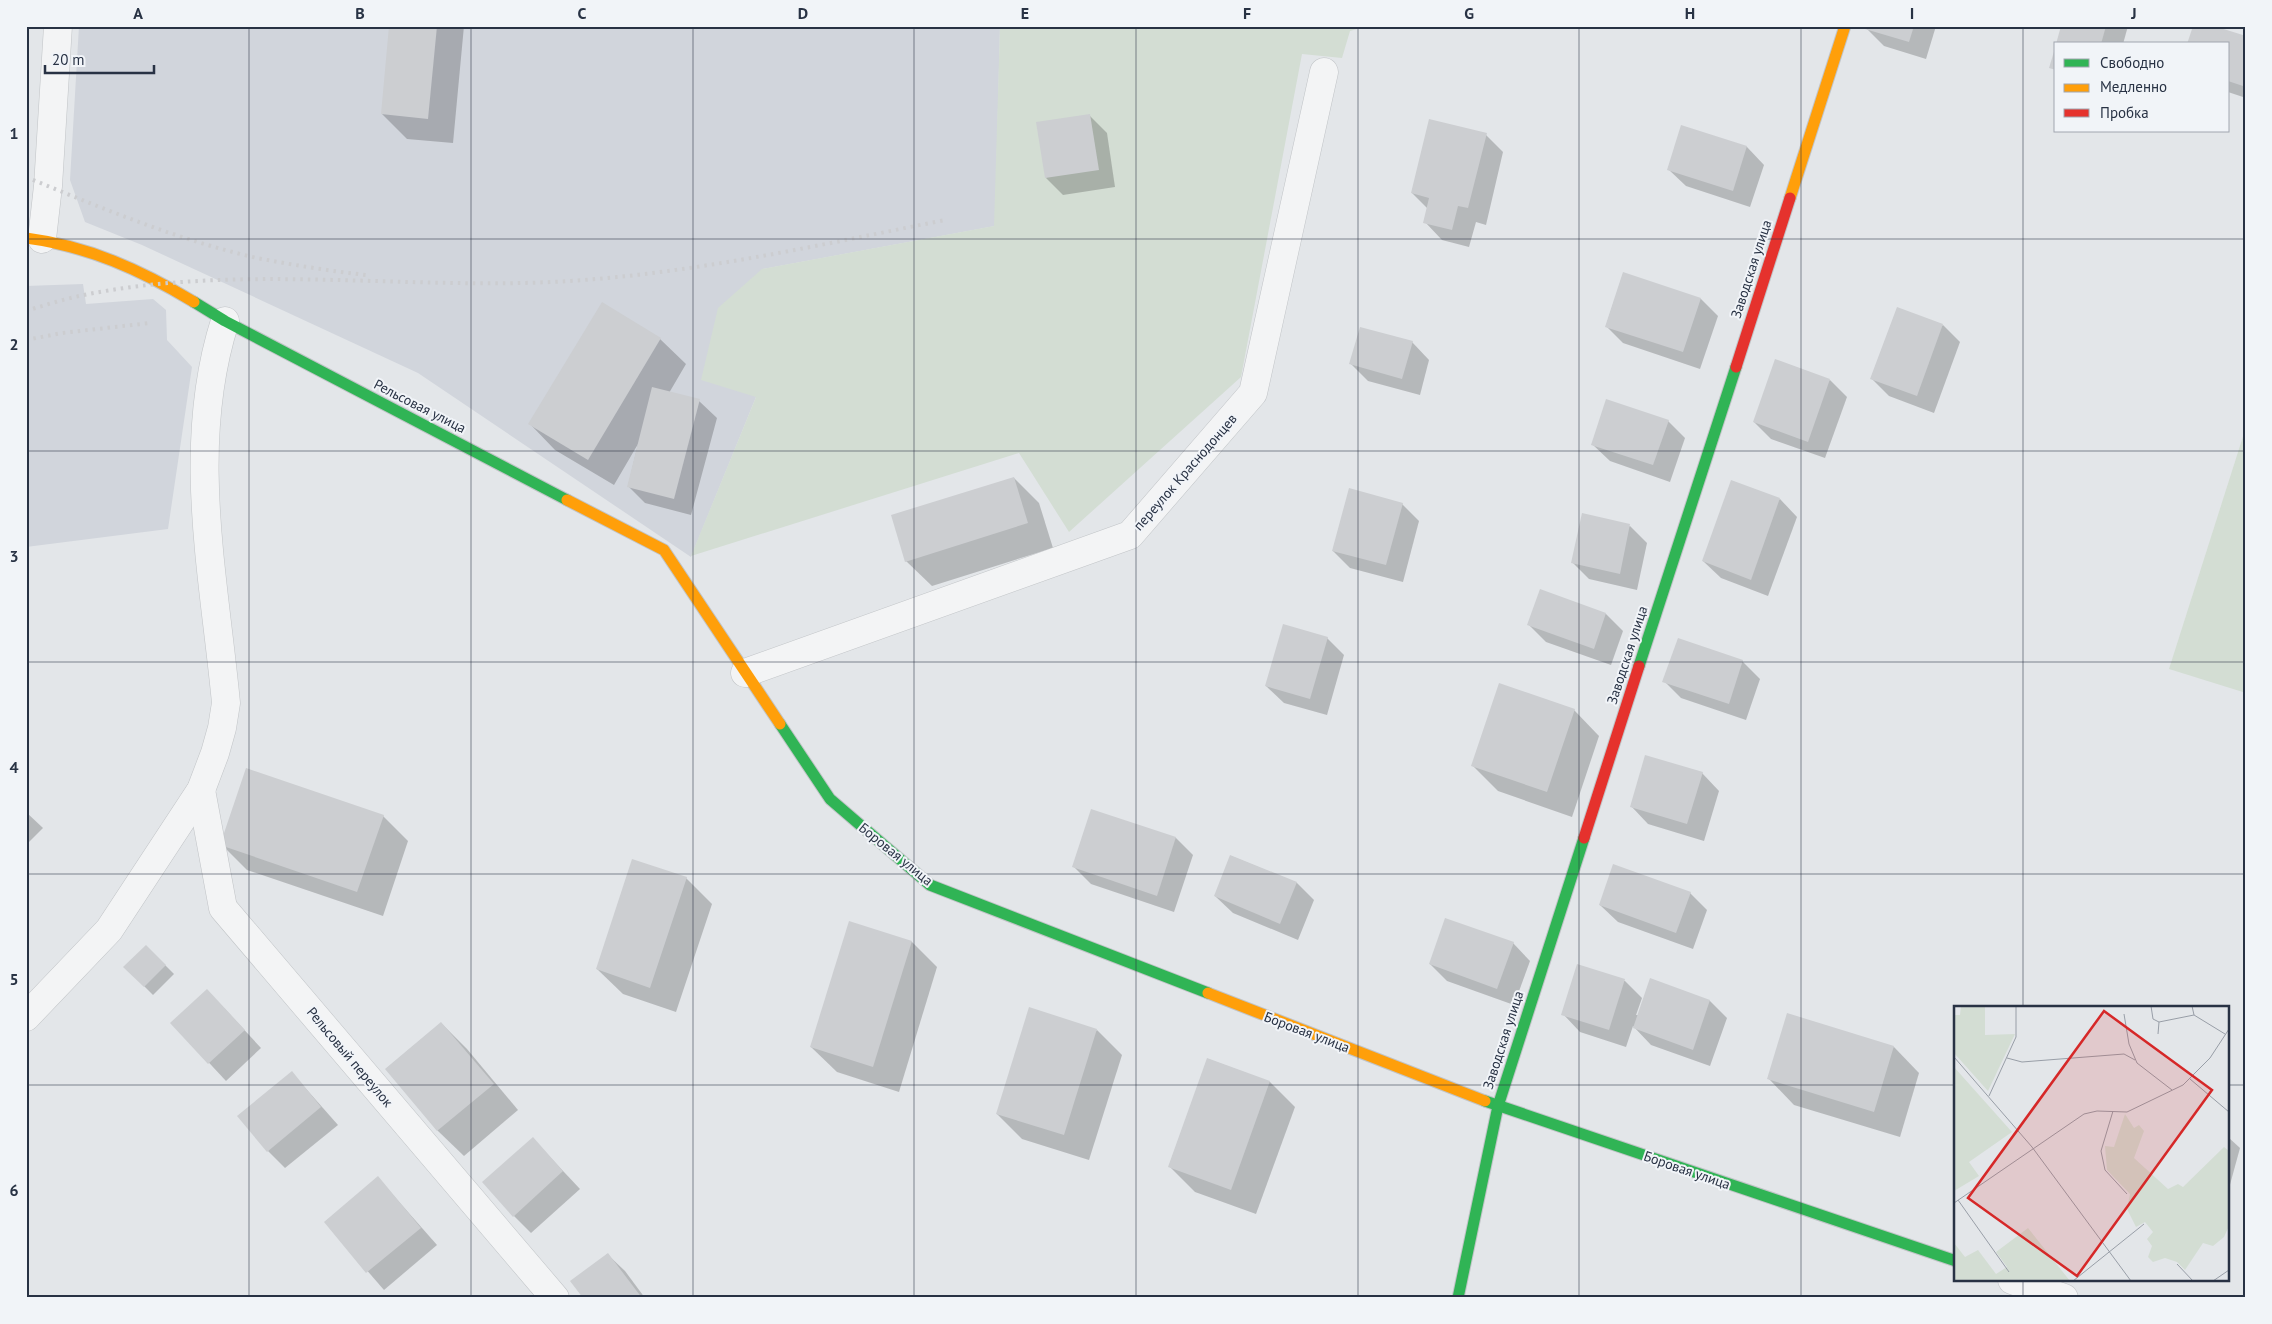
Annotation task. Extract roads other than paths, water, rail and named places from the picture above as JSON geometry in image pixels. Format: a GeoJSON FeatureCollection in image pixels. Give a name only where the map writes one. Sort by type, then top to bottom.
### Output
{"type":"FeatureCollection","features":[{"type":"Feature","properties":{"kind":"street"},"geometry":{"type":"LineString","coordinates":[[34,239],[48,186],[58,26]]}},
{"type":"Feature","properties":{"kind":"street","name":"Заводская улица"},"geometry":{"type":"LineString","coordinates":[[1458,1298],[1498,1106],[1845,26]]}},
{"type":"Feature","properties":{"kind":"street","name":"переулок Краснодонцев"},"geometry":{"type":"LineString","coordinates":[[745,673],[1130,535],[1253,393],[1324,72]]}},
{"type":"Feature","properties":{"kind":"street","name":"Рельсовая улица"},"geometry":{"type":"LineString","coordinates":[[34,239],[84,248],[124,262],[167,284],[226,322],[664,550],[745,673]]}},
{"type":"Feature","properties":{"kind":"street"},"geometry":{"type":"LineString","coordinates":[[26,1017],[109,930],[201,790],[215,753],[226,703],[206,528],[204,470],[206,415],[217,348],[226,322]]}},
{"type":"Feature","properties":{"kind":"street","name":"Боровая улица"},"geometry":{"type":"LineString","coordinates":[[745,673],[830,799],[930,884],[1498,1106],[1954,1260]]}},
{"type":"Feature","properties":{"kind":"street","name":"Рельсовый переулок"},"geometry":{"type":"LineString","coordinates":[[201,790],[223,908],[555,1298]]}},
{"type":"Feature","properties":{"kind":"street"},"geometry":{"type":"LineString","coordinates":[[2018,1282],[2064,1298]]}},
{"type":"Feature","properties":{"kind":"railway"},"geometry":{"type":"LineString","coordinates":[[26,177],[169,233],[227,251],[284,263],[366,275]]}},
{"type":"Feature","properties":{"kind":"railway"},"geometry":{"type":"LineString","coordinates":[[26,311],[94,293],[147,285],[200,281],[307,279],[522,283],[629,276],[734,261],[945,220]]}},
{"type":"Feature","properties":{"kind":"railway"},"geometry":{"type":"LineString","coordinates":[[26,340],[62,333],[150,323]]}}]}
